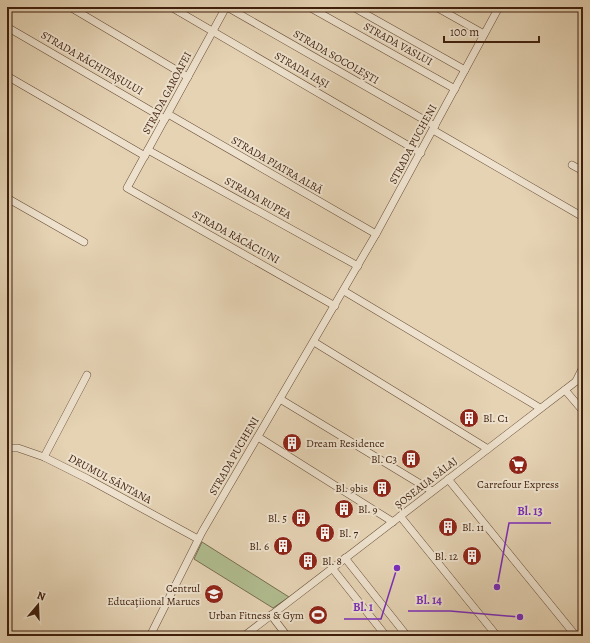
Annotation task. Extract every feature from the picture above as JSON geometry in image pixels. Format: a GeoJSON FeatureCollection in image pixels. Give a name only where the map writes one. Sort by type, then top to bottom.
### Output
{"type":"FeatureCollection","features":[{"type":"Feature","properties":{"kind":"street"},"geometry":{"type":"LineString","coordinates":[[70,7],[188,77]]}},
{"type":"Feature","properties":{"kind":"street","name":"STRADA IAȘI"},"geometry":{"type":"LineString","coordinates":[[171,7],[421,153]]}},
{"type":"Feature","properties":{"kind":"street","name":"STRADA GAROAFEI"},"geometry":{"type":"LineString","coordinates":[[126,188],[147,153],[226,7]]}},
{"type":"Feature","properties":{"kind":"street","name":"STRADA SOCOLEȘTI"},"geometry":{"type":"LineString","coordinates":[[226,7],[583,217]]}},
{"type":"Feature","properties":{"kind":"street","name":"STRADA VASLUI"},"geometry":{"type":"LineString","coordinates":[[309,7],[455,89]]}},
{"type":"Feature","properties":{"kind":"street"},"geometry":{"type":"LineString","coordinates":[[353,7],[465,70]]}},
{"type":"Feature","properties":{"kind":"street"},"geometry":{"type":"LineString","coordinates":[[436,7],[484,34]]}},
{"type":"Feature","properties":{"kind":"street","name":"STRADA PUCHENI"},"geometry":{"type":"LineString","coordinates":[[150,636],[198,540],[358,266],[421,153],[498,7]]}},
{"type":"Feature","properties":{"kind":"street","name":"STRADA RĂCHITAȘULUI"},"geometry":{"type":"LineString","coordinates":[[7,27],[167,116]]}},
{"type":"Feature","properties":{"kind":"street","name":"STRADA RUPEA"},"geometry":{"type":"LineString","coordinates":[[7,76],[358,266]]}},
{"type":"Feature","properties":{"kind":"street","name":"STRADA PIATRA ALBĂ"},"geometry":{"type":"LineString","coordinates":[[167,116],[376,234]]}},
{"type":"Feature","properties":{"kind":"street"},"geometry":{"type":"LineString","coordinates":[[572,165],[583,172]]}},
{"type":"Feature","properties":{"kind":"street","name":"STRADA RĂCĂCIUNI"},"geometry":{"type":"LineString","coordinates":[[126,188],[335,306]]}},
{"type":"Feature","properties":{"kind":"street"},"geometry":{"type":"LineString","coordinates":[[7,198],[84,242]]}},
{"type":"Feature","properties":{"kind":"street"},"geometry":{"type":"LineString","coordinates":[[344,290],[540,408]]}},
{"type":"Feature","properties":{"kind":"street"},"geometry":{"type":"LineString","coordinates":[[314,342],[488,448]]}},
{"type":"Feature","properties":{"kind":"street"},"geometry":{"type":"LineString","coordinates":[[575,382],[583,367]]}},
{"type":"Feature","properties":{"kind":"street"},"geometry":{"type":"LineString","coordinates":[[44,457],[87,375]]}},
{"type":"Feature","properties":{"kind":"street","name":"ȘOSEAUA SĂLAJ"},"geometry":{"type":"LineString","coordinates":[[244,636],[583,376]]}},
{"type":"Feature","properties":{"kind":"street"},"geometry":{"type":"LineString","coordinates":[[565,390],[583,411]]}},
{"type":"Feature","properties":{"kind":"street"},"geometry":{"type":"LineString","coordinates":[[280,399],[432,491]]}},
{"type":"Feature","properties":{"kind":"street"},"geometry":{"type":"LineString","coordinates":[[258,437],[393,522]]}},
{"type":"Feature","properties":{"kind":"street","name":"DRUMUL SÂNTANA"},"geometry":{"type":"LineString","coordinates":[[7,448],[18,448],[44,457],[88,479],[198,540]]}},
{"type":"Feature","properties":{"kind":"street"},"geometry":{"type":"LineString","coordinates":[[448,479],[576,636]]}},
{"type":"Feature","properties":{"kind":"street"},"geometry":{"type":"LineString","coordinates":[[400,516],[497,636]]}},
{"type":"Feature","properties":{"kind":"street"},"geometry":{"type":"LineString","coordinates":[[345,558],[407,636]]}},
{"type":"Feature","properties":{"kind":"street"},"geometry":{"type":"LineString","coordinates":[[332,568],[386,636]]}},
{"type":"Feature","properties":{"kind":"street"},"geometry":{"type":"LineString","coordinates":[[271,615],[287,636]]}},
{"type":"Feature","properties":{"kind":"green space"},"geometry":{"type":"Polygon","coordinates":[[[202,542],[289,597],[273,608],[194,559],[202,542]]]}},
{"type":"Feature","properties":{"kind":"place","name":"Bl. C1"},"geometry":{"type":"Point","coordinates":[469,418]}},
{"type":"Feature","properties":{"kind":"place","name":"Dream Residence"},"geometry":{"type":"Point","coordinates":[292,443]}},
{"type":"Feature","properties":{"kind":"place","name":"Bl. C3"},"geometry":{"type":"Point","coordinates":[411,459]}},
{"type":"Feature","properties":{"kind":"place","name":"Carrefour Express"},"geometry":{"type":"Point","coordinates":[518,465]}},
{"type":"Feature","properties":{"kind":"place","name":"Bl. 9bis"},"geometry":{"type":"Point","coordinates":[382,488]}},
{"type":"Feature","properties":{"kind":"place","name":"Bl. 9"},"geometry":{"type":"Point","coordinates":[344,509]}},
{"type":"Feature","properties":{"kind":"place","name":"Bl. 5"},"geometry":{"type":"Point","coordinates":[301,518]}},
{"type":"Feature","properties":{"kind":"place","name":"Bl. 11"},"geometry":{"type":"Point","coordinates":[448,527]}},
{"type":"Feature","properties":{"kind":"place","name":"Bl. 7"},"geometry":{"type":"Point","coordinates":[325,533]}},
{"type":"Feature","properties":{"kind":"place","name":"Bl. 6"},"geometry":{"type":"Point","coordinates":[283,546]}},
{"type":"Feature","properties":{"kind":"place","name":"Bl. 12"},"geometry":{"type":"Point","coordinates":[472,556]}},
{"type":"Feature","properties":{"kind":"place","name":"Bl. 8"},"geometry":{"type":"Point","coordinates":[308,561]}},
{"type":"Feature","properties":{"kind":"place","name":"Bl. 1"},"geometry":{"type":"Point","coordinates":[397,568]}},
{"type":"Feature","properties":{"kind":"place","name":"Bl. 13"},"geometry":{"type":"Point","coordinates":[497,587]}},
{"type":"Feature","properties":{"kind":"place","name":"Centrul Educațiional Marucs"},"geometry":{"type":"Point","coordinates":[214,594]}},
{"type":"Feature","properties":{"kind":"place","name":"Urban Fitness & Gym"},"geometry":{"type":"Point","coordinates":[318,615]}},
{"type":"Feature","properties":{"kind":"place","name":"Bl. 14"},"geometry":{"type":"Point","coordinates":[520,617]}}]}
